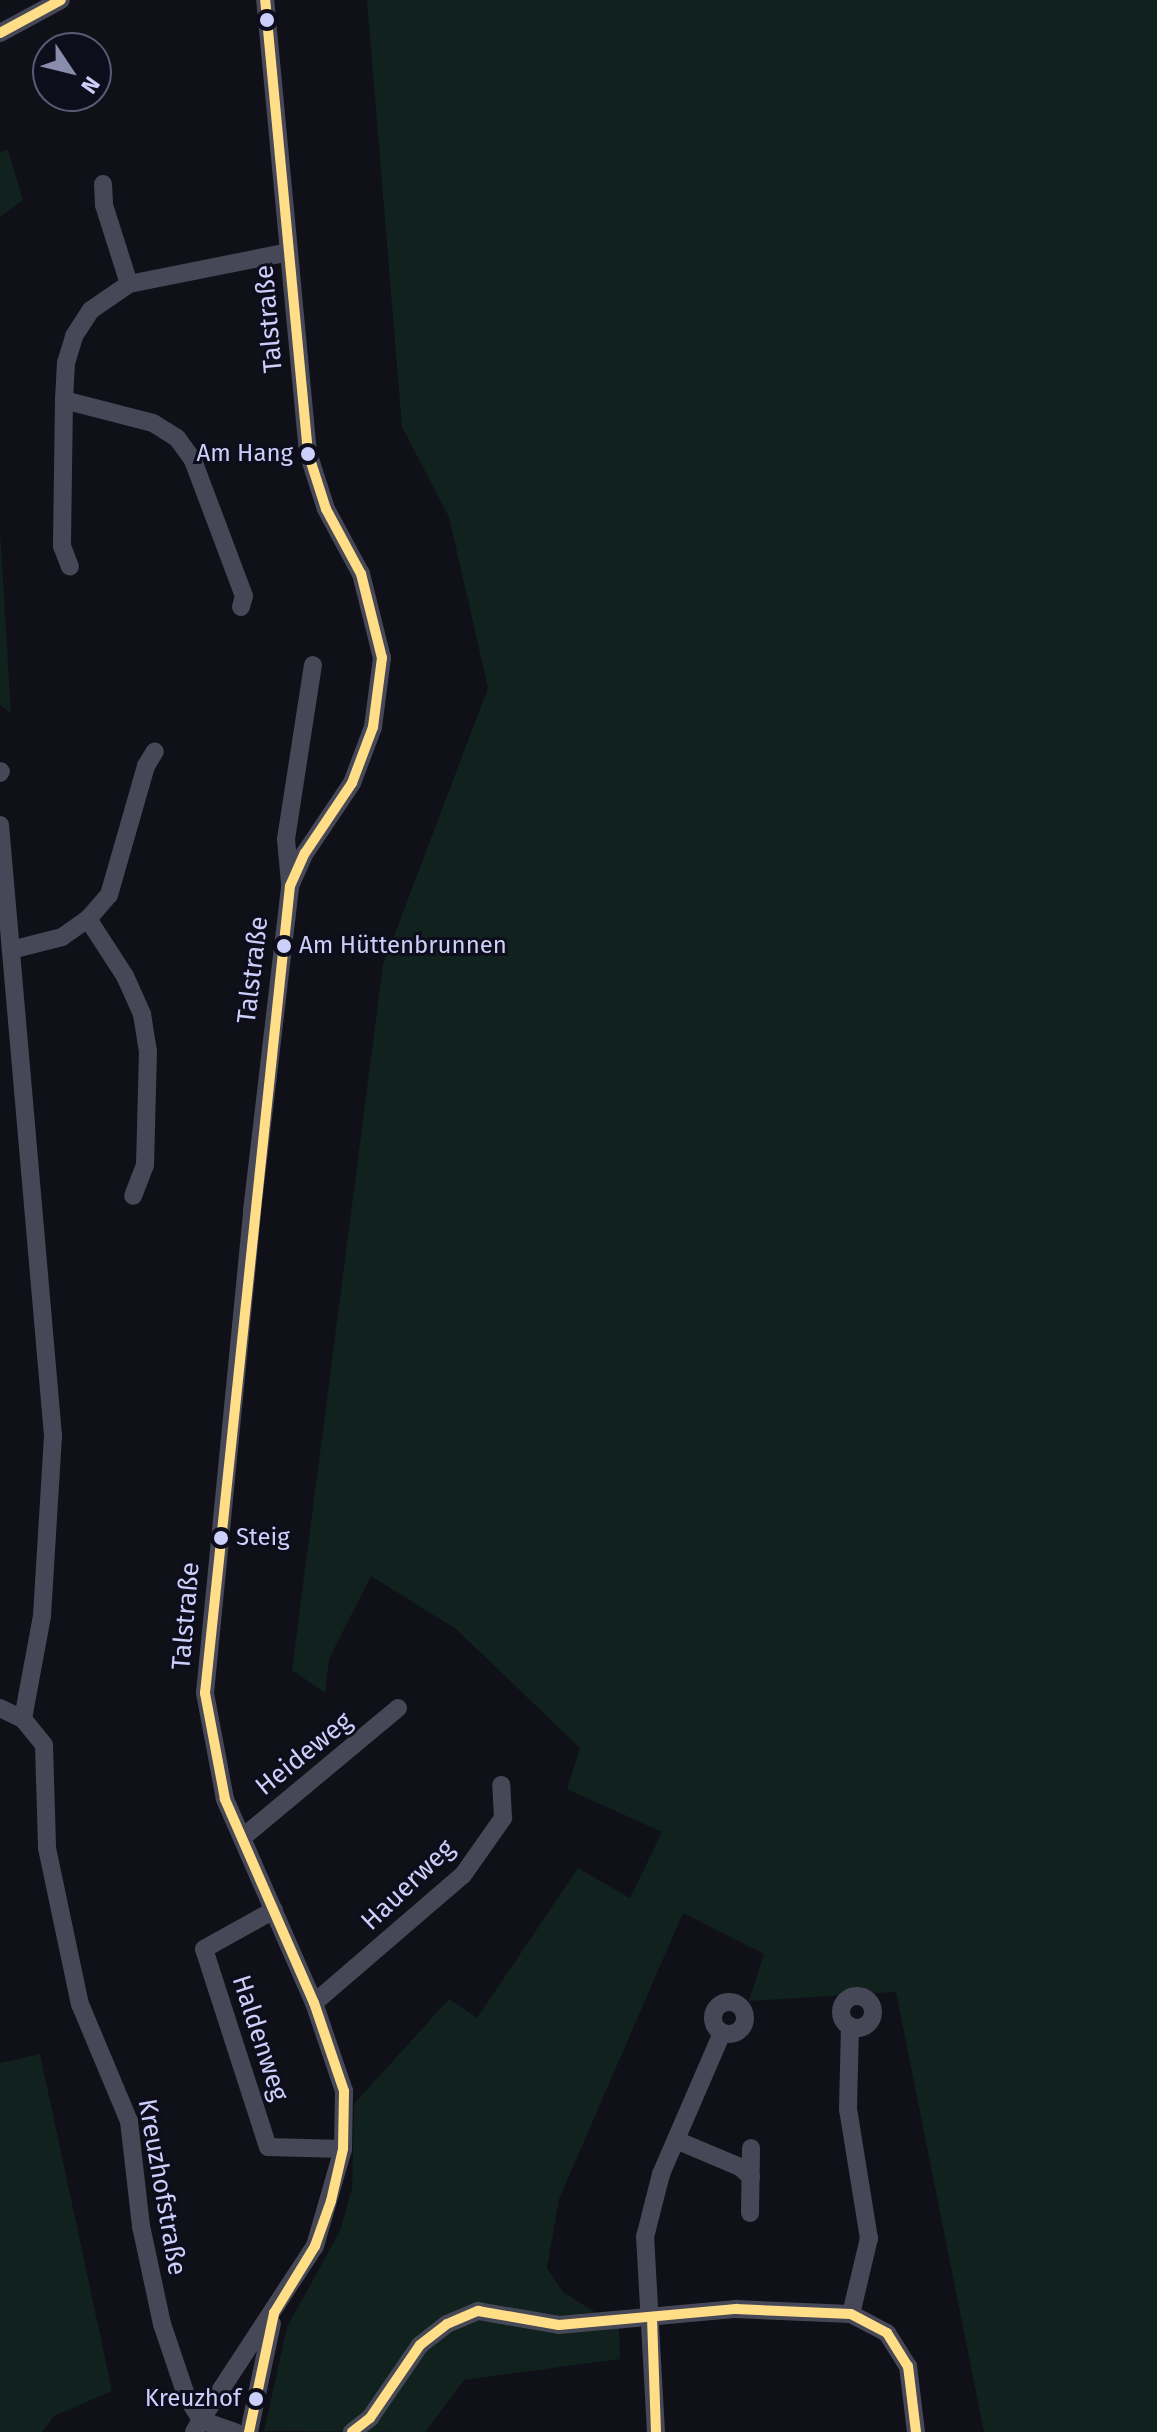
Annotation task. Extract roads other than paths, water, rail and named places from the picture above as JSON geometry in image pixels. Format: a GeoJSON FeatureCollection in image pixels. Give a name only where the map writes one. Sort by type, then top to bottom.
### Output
{"type":"FeatureCollection","features":[{"type":"Feature","properties":{"kind":"street"},"geometry":{"type":"LineString","coordinates":[[0,33],[61,0]]}},
{"type":"Feature","properties":{"kind":"street","name":"Talstraße"},"geometry":{"type":"LineString","coordinates":[[265,0],[308,453],[326,509],[361,574],[382,658],[373,727],[352,783],[305,853],[290,886]]}},
{"type":"Feature","properties":{"kind":"street"},"geometry":{"type":"LineString","coordinates":[[103,184],[104,205],[129,284]]}},
{"type":"Feature","properties":{"kind":"street"},"geometry":{"type":"LineString","coordinates":[[70,567],[62,546],[64,400],[74,336],[91,310],[129,284],[289,252]]}},
{"type":"Feature","properties":{"kind":"street"},"geometry":{"type":"LineString","coordinates":[[64,400],[123,411],[177,438],[193,460],[208,498],[244,596],[241,607]]}},
{"type":"Feature","properties":{"kind":"street","name":"Talstraße"},"geometry":{"type":"LineString","coordinates":[[197,2426],[274,2313],[315,2246],[343,2149],[344,2091],[314,2003],[242,1838],[213,1754],[205,1693],[252,1211],[290,886],[286,839],[313,665]]}},
{"type":"Feature","properties":{"kind":"street"},"geometry":{"type":"LineString","coordinates":[[11,950],[62,937],[88,919],[109,895],[120,869],[146,766],[155,751]]}},
{"type":"Feature","properties":{"kind":"street"},"geometry":{"type":"LineString","coordinates":[[0,825],[53,1436],[42,1616],[23,1719],[0,1708]]}},
{"type":"Feature","properties":{"kind":"street"},"geometry":{"type":"LineString","coordinates":[[88,919],[125,976],[142,1014],[148,1051],[145,1165],[133,1196]]}},
{"type":"Feature","properties":{"kind":"street","name":"Heideweg"},"geometry":{"type":"LineString","coordinates":[[242,1838],[398,1708]]}},
{"type":"Feature","properties":{"kind":"street","name":"Kreuzhofstraße"},"geometry":{"type":"LineString","coordinates":[[23,1719],[44,1745],[47,1848],[80,2004],[129,2121],[141,2226],[162,2324],[197,2426]]}},
{"type":"Feature","properties":{"kind":"street","name":"Hauerweg"},"geometry":{"type":"LineString","coordinates":[[314,2003],[463,1875],[503,1818],[501,1785]]}},
{"type":"Feature","properties":{"kind":"street","name":"Haldenweg"},"geometry":{"type":"LineString","coordinates":[[274,1910],[204,1949],[268,2147],[343,2149]]}},
{"type":"Feature","properties":{"kind":"street"},"geometry":{"type":"LineString","coordinates":[[850,2026],[848,2109],[869,2238],[851,2314]]}},
{"type":"Feature","properties":{"kind":"street"},"geometry":{"type":"LineString","coordinates":[[656,2432],[652,2318],[645,2237],[661,2174],[722,2033]]}},
{"type":"Feature","properties":{"kind":"street"},"geometry":{"type":"LineString","coordinates":[[676,2140],[740,2167],[751,2177]]}},
{"type":"Feature","properties":{"kind":"street"},"geometry":{"type":"LineString","coordinates":[[750,2213],[751,2148]]}},
{"type":"Feature","properties":{"kind":"street"},"geometry":{"type":"LineString","coordinates":[[352,2432],[370,2418],[420,2345],[447,2324],[478,2311],[559,2325],[736,2309],[851,2314],[887,2333],[908,2366],[916,2432]]}},
{"type":"Feature","properties":{"kind":"street","name":"Talstraße"},"geometry":{"type":"LineString","coordinates":[[249,2432],[274,2313]]}},
{"type":"Feature","properties":{"kind":"street"},"geometry":{"type":"LineString","coordinates":[[197,2426],[235,2432]]}},
{"type":"Feature","properties":{"kind":"place","name":"Am Hang"},"geometry":{"type":"Point","coordinates":[308,454]}},
{"type":"Feature","properties":{"kind":"place","name":"Am Hüttenbrunnen"},"geometry":{"type":"Point","coordinates":[284,946]}},
{"type":"Feature","properties":{"kind":"place","name":"Steig"},"geometry":{"type":"Point","coordinates":[221,1538]}},
{"type":"Feature","properties":{"kind":"place","name":"Kreuzhof"},"geometry":{"type":"Point","coordinates":[256,2399]}}]}
